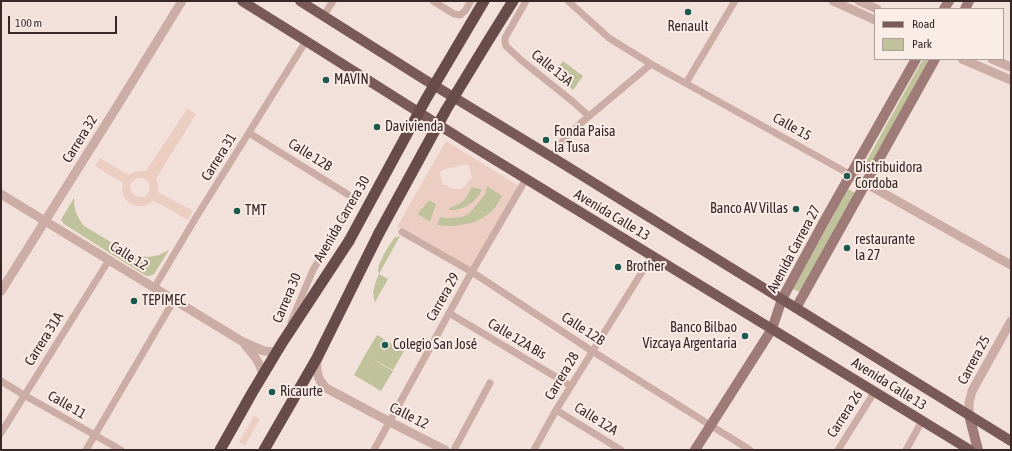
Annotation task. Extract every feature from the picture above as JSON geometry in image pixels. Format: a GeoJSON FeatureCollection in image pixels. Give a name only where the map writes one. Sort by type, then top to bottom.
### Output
{"type":"FeatureCollection","features":[{"type":"Feature","properties":{"kind":"highway","name":"Avenida Carrera 30"},"geometry":{"type":"LineString","coordinates":[[220,450],[263,374],[349,240],[426,99],[484,1]]}},
{"type":"Feature","properties":{"kind":"highway"},"geometry":{"type":"LineString","coordinates":[[264,450],[316,358],[379,233],[446,110],[514,1]]}},
{"type":"Feature","properties":{"kind":"main road","name":"Avenida Calle 13"},"geometry":{"type":"LineString","coordinates":[[242,1],[469,144],[772,329],[873,395],[922,421],[970,450]]}},
{"type":"Feature","properties":{"kind":"main road","name":"Avenida Calle 13"},"geometry":{"type":"LineString","coordinates":[[300,1],[422,78],[1011,441]]}},
{"type":"Feature","properties":{"kind":"main road","name":"Avenida Carrera 27"},"geometry":{"type":"LineString","coordinates":[[696,450],[772,329],[782,299],[915,60]]}},
{"type":"Feature","properties":{"kind":"main road"},"geometry":{"type":"LineString","coordinates":[[796,308],[934,60]]}},
{"type":"Feature","properties":{"kind":"main road"},"geometry":{"type":"LineString","coordinates":[[969,415],[978,450]]}},
{"type":"Feature","properties":{"kind":"street","name":"Carrera 32"},"geometry":{"type":"LineString","coordinates":[[1,291],[182,1]]}},
{"type":"Feature","properties":{"kind":"street"},"geometry":{"type":"LineString","coordinates":[[324,15],[333,1]]}},
{"type":"Feature","properties":{"kind":"street"},"geometry":{"type":"LineString","coordinates":[[433,1],[454,14],[460,15],[465,11],[471,1]]}},
{"type":"Feature","properties":{"kind":"street","name":"Calle 13A"},"geometry":{"type":"LineString","coordinates":[[526,1],[505,38],[506,46],[510,51],[589,116]]}},
{"type":"Feature","properties":{"kind":"street","name":"Calle 15"},"geometry":{"type":"LineString","coordinates":[[568,1],[609,38],[651,64],[1011,265]]}},
{"type":"Feature","properties":{"kind":"street"},"geometry":{"type":"LineString","coordinates":[[686,83],[735,1]]}},
{"type":"Feature","properties":{"kind":"street"},"geometry":{"type":"LineString","coordinates":[[833,1],[874,20]]}},
{"type":"Feature","properties":{"kind":"street"},"geometry":{"type":"LineString","coordinates":[[859,1],[875,8]]}},
{"type":"Feature","properties":{"kind":"street","name":"Carrera 31"},"geometry":{"type":"LineString","coordinates":[[154,288],[195,219],[306,41]]}},
{"type":"Feature","properties":{"kind":"street"},"geometry":{"type":"LineString","coordinates":[[964,60],[1011,80]]}},
{"type":"Feature","properties":{"kind":"street"},"geometry":{"type":"LineString","coordinates":[[994,60],[1011,67]]}},
{"type":"Feature","properties":{"kind":"street"},"geometry":{"type":"LineString","coordinates":[[552,157],[565,138],[651,64]]}},
{"type":"Feature","properties":{"kind":"street","name":"Calle 12B"},"geometry":{"type":"LineString","coordinates":[[249,133],[352,197],[354,202]]}},
{"type":"Feature","properties":{"kind":"street","name":"Carrera 29"},"geometry":{"type":"LineString","coordinates":[[374,450],[449,313],[526,179]]}},
{"type":"Feature","properties":{"kind":"street","name":"Calle 12"},"geometry":{"type":"LineString","coordinates":[[1,194],[242,342],[264,351],[280,347]]}},
{"type":"Feature","properties":{"kind":"street","name":"Carrera 30"},"geometry":{"type":"LineString","coordinates":[[280,347],[313,270],[354,202]]}},
{"type":"Feature","properties":{"kind":"street","name":"Calle 12B"},"geometry":{"type":"LineString","coordinates":[[402,232],[472,272],[592,351],[750,450]]}},
{"type":"Feature","properties":{"kind":"street","name":"Carrera 28"},"geometry":{"type":"LineString","coordinates":[[534,450],[556,410],[652,256]]}},
{"type":"Feature","properties":{"kind":"street","name":"Carrera 31A"},"geometry":{"type":"LineString","coordinates":[[1,433],[109,260]]}},
{"type":"Feature","properties":{"kind":"street"},"geometry":{"type":"LineString","coordinates":[[86,450],[174,300]]}},
{"type":"Feature","properties":{"kind":"street","name":"Calle 12A Bis"},"geometry":{"type":"LineString","coordinates":[[449,313],[571,386]]}},
{"type":"Feature","properties":{"kind":"street","name":"Carrera 25"},"geometry":{"type":"LineString","coordinates":[[969,415],[969,403],[972,391],[1011,321]]}},
{"type":"Feature","properties":{"kind":"street","name":"Calle 12"},"geometry":{"type":"LineString","coordinates":[[242,342],[256,356],[263,374]]}},
{"type":"Feature","properties":{"kind":"street","name":"Calle 12"},"geometry":{"type":"LineString","coordinates":[[316,358],[316,367],[320,382],[326,388],[445,450]]}},
{"type":"Feature","properties":{"kind":"street","name":"Calle 11"},"geometry":{"type":"LineString","coordinates":[[1,381],[121,450]]}},
{"type":"Feature","properties":{"kind":"street"},"geometry":{"type":"LineString","coordinates":[[454,450],[490,383]]}},
{"type":"Feature","properties":{"kind":"street","name":"Carrera 26"},"geometry":{"type":"LineString","coordinates":[[838,450],[873,395]]}},
{"type":"Feature","properties":{"kind":"street","name":"Calle 12A"},"geometry":{"type":"LineString","coordinates":[[556,410],[621,450]]}},
{"type":"Feature","properties":{"kind":"street"},"geometry":{"type":"LineString","coordinates":[[906,450],[922,421]]}},
{"type":"Feature","properties":{"kind":"green space"},"geometry":{"type":"Polygon","coordinates":[[[922,60],[929,60],[867,172],[862,169],[922,60]]]}},
{"type":"Feature","properties":{"kind":"green space"},"geometry":{"type":"Polygon","coordinates":[[[563,61],[583,76],[573,90],[553,75],[563,61]]]}},
{"type":"Feature","properties":{"kind":"green space"},"geometry":{"type":"Polygon","coordinates":[[[486,185],[503,196],[496,207],[487,215],[467,225],[437,225],[440,217],[451,218],[474,207],[478,203],[486,185]]]}},
{"type":"Feature","properties":{"kind":"green space"},"geometry":{"type":"Polygon","coordinates":[[[471,187],[483,189],[477,198],[469,205],[460,209],[449,210],[449,208],[463,200],[471,187]]]}},
{"type":"Feature","properties":{"kind":"green space"},"geometry":{"type":"Polygon","coordinates":[[[848,189],[855,193],[800,292],[793,289],[848,189]]]}},
{"type":"Feature","properties":{"kind":"green space"},"geometry":{"type":"Polygon","coordinates":[[[74,198],[76,213],[84,226],[131,254],[149,257],[159,255],[169,250],[154,274],[146,276],[64,224],[61,220],[74,198]]]}},
{"type":"Feature","properties":{"kind":"green space"},"geometry":{"type":"Polygon","coordinates":[[[429,200],[437,204],[430,222],[417,214],[429,200]]]}},
{"type":"Feature","properties":{"kind":"green space"},"geometry":{"type":"Polygon","coordinates":[[[400,236],[379,274],[379,265],[384,254],[394,238],[400,236]]]}},
{"type":"Feature","properties":{"kind":"green space"},"geometry":{"type":"Polygon","coordinates":[[[379,274],[388,279],[375,302],[373,292],[379,274]]]}},
{"type":"Feature","properties":{"kind":"green space"},"geometry":{"type":"Polygon","coordinates":[[[377,335],[404,351],[393,370],[365,355],[377,335]]]}},
{"type":"Feature","properties":{"kind":"green space"},"geometry":{"type":"Polygon","coordinates":[[[365,355],[393,371],[381,391],[354,375],[365,355]]]}},
{"type":"Feature","properties":{"kind":"shaded area"},"geometry":{"type":"Polygon","coordinates":[[[187,109],[196,114],[156,179],[158,184],[158,192],[193,211],[188,220],[154,201],[144,206],[132,205],[124,197],[122,192],[123,183],[95,166],[100,158],[128,175],[134,172],[146,171],[187,109]],[[137,178],[130,185],[133,194],[138,197],[144,197],[147,195],[150,189],[149,183],[144,178],[137,178]]]}},
{"type":"Feature","properties":{"kind":"shaded area"},"geometry":{"type":"Polygon","coordinates":[[[446,141],[519,186],[471,268],[397,227],[446,141]],[[467,164],[442,170],[440,172],[443,185],[446,185],[452,189],[461,189],[469,180],[472,179],[469,165],[467,164]],[[487,186],[485,194],[469,214],[462,217],[440,217],[437,225],[448,227],[472,223],[481,219],[495,208],[502,196],[487,186]],[[471,187],[469,193],[459,204],[448,209],[457,210],[466,207],[479,196],[482,189],[471,187]],[[429,200],[417,214],[430,222],[436,204],[429,200]]]}},
{"type":"Feature","properties":{"kind":"shaded area"},"geometry":{"type":"Polygon","coordinates":[[[615,212],[642,229],[639,233],[613,216],[615,212]]]}},
{"type":"Feature","properties":{"kind":"shaded area"},"geometry":{"type":"Polygon","coordinates":[[[254,416],[260,419],[245,445],[239,442],[254,416]]]}},
{"type":"Feature","properties":{"kind":"place","name":"Renault"},"geometry":{"type":"Point","coordinates":[688,12]}},
{"type":"Feature","properties":{"kind":"place","name":"MAVIN"},"geometry":{"type":"Point","coordinates":[326,80]}},
{"type":"Feature","properties":{"kind":"place","name":"Davivienda"},"geometry":{"type":"Point","coordinates":[377,127]}},
{"type":"Feature","properties":{"kind":"place","name":"Fonda Paisa la Tusa"},"geometry":{"type":"Point","coordinates":[546,140]}},
{"type":"Feature","properties":{"kind":"place","name":"Distribuidora Cordoba"},"geometry":{"type":"Point","coordinates":[847,176]}},
{"type":"Feature","properties":{"kind":"place","name":"Banco AV Villas"},"geometry":{"type":"Point","coordinates":[796,209]}},
{"type":"Feature","properties":{"kind":"place","name":"TMT"},"geometry":{"type":"Point","coordinates":[237,211]}},
{"type":"Feature","properties":{"kind":"place","name":"restaurante la 27"},"geometry":{"type":"Point","coordinates":[847,248]}},
{"type":"Feature","properties":{"kind":"place","name":"Brother"},"geometry":{"type":"Point","coordinates":[618,267]}},
{"type":"Feature","properties":{"kind":"place","name":"TEPIMEC"},"geometry":{"type":"Point","coordinates":[134,301]}},
{"type":"Feature","properties":{"kind":"place","name":"Banco Bilbao Vizcaya Argentaria"},"geometry":{"type":"Point","coordinates":[745,336]}},
{"type":"Feature","properties":{"kind":"place","name":"Colegio San José"},"geometry":{"type":"Point","coordinates":[385,345]}},
{"type":"Feature","properties":{"kind":"place","name":"Ricaurte"},"geometry":{"type":"Point","coordinates":[272,392]}}]}
